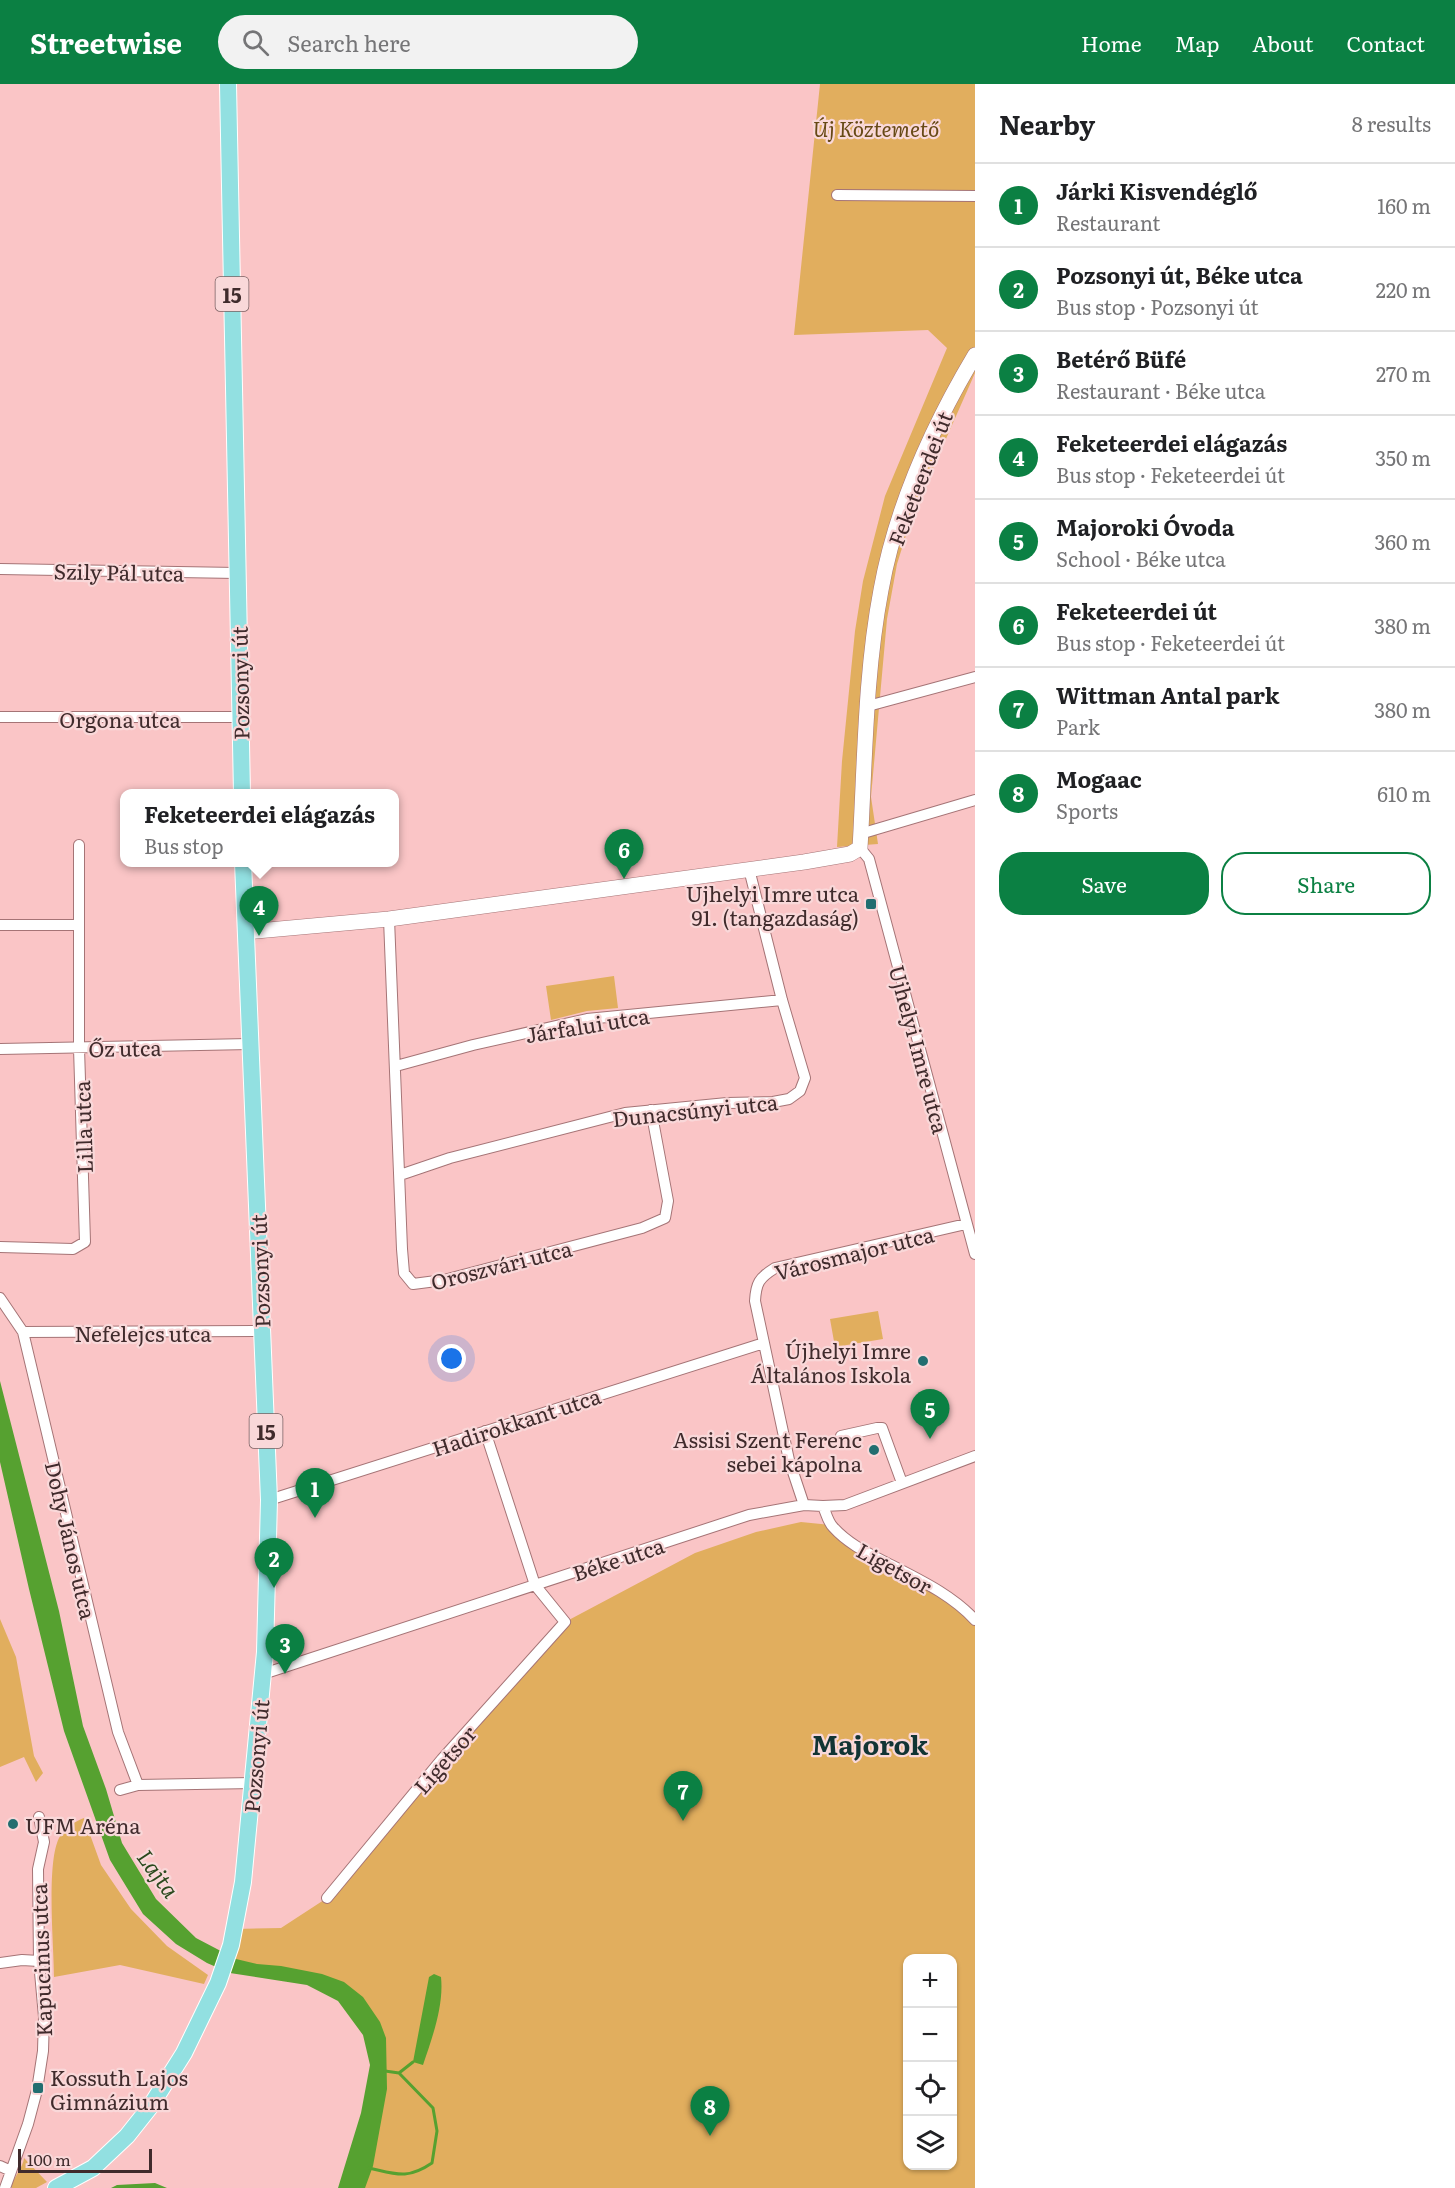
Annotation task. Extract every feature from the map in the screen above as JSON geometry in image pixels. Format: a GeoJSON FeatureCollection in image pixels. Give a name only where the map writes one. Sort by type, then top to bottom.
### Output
{"type":"FeatureCollection","features":[{"type":"Feature","properties":{"kind":"main road","name":"15"},"geometry":{"type":"LineString","coordinates":[[228,84],[237,573]]}},
{"type":"Feature","properties":{"kind":"main road","name":"Feketeerdei út"},"geometry":{"type":"LineString","coordinates":[[860,841],[876,616],[894,536],[930,441],[975,355]]}},
{"type":"Feature","properties":{"kind":"main road","name":"Pozsonyi út"},"geometry":{"type":"LineString","coordinates":[[237,573],[242,789]]}},
{"type":"Feature","properties":{"kind":"main road"},"geometry":{"type":"LineString","coordinates":[[245,932],[390,919],[749,869],[850,854],[860,841]]}},
{"type":"Feature","properties":{"kind":"main road","name":"Pozsonyi út"},"geometry":{"type":"LineString","coordinates":[[56,2188],[93,2168],[133,2129],[150,2108],[184,2053],[218,1983],[231,1946],[243,1882],[263,1674],[269,1500],[243,867]]}},
{"type":"Feature","properties":{"kind":"street"},"geometry":{"type":"LineString","coordinates":[[837,195],[975,196]]}},
{"type":"Feature","properties":{"kind":"street","name":"Szily Pál utca"},"geometry":{"type":"LineString","coordinates":[[0,569],[237,573]]}},
{"type":"Feature","properties":{"kind":"street"},"geometry":{"type":"LineString","coordinates":[[868,706],[975,677]]}},
{"type":"Feature","properties":{"kind":"street","name":"Orgona utca"},"geometry":{"type":"LineString","coordinates":[[0,717],[240,717]]}},
{"type":"Feature","properties":{"kind":"street"},"geometry":{"type":"LineString","coordinates":[[860,841],[975,800]]}},
{"type":"Feature","properties":{"kind":"street","name":"Ujhelyi Imre utca"},"geometry":{"type":"LineString","coordinates":[[860,841],[869,859],[975,1254]]}},
{"type":"Feature","properties":{"kind":"street","name":"Lilla utca"},"geometry":{"type":"LineString","coordinates":[[0,1247],[73,1249],[85,1242],[79,1048],[79,845]]}},
{"type":"Feature","properties":{"kind":"street","name":"Dunacsúnyi utca"},"geometry":{"type":"LineString","coordinates":[[400,1175],[450,1158],[625,1113],[773,1102],[789,1099],[800,1091],[805,1078],[782,1000],[749,869]]}},
{"type":"Feature","properties":{"kind":"street","name":"Oroszvári utca"},"geometry":{"type":"LineString","coordinates":[[390,919],[404,1273],[413,1284],[444,1280],[642,1228],[665,1218],[668,1201],[651,1110]]}},
{"type":"Feature","properties":{"kind":"street"},"geometry":{"type":"LineString","coordinates":[[0,925],[78,926]]}},
{"type":"Feature","properties":{"kind":"street","name":"Járfalui utca"},"geometry":{"type":"LineString","coordinates":[[396,1066],[473,1045],[587,1019],[782,1000]]}},
{"type":"Feature","properties":{"kind":"street","name":"Őz utca"},"geometry":{"type":"LineString","coordinates":[[0,1049],[250,1044]]}},
{"type":"Feature","properties":{"kind":"street","name":"Városmajor utca"},"geometry":{"type":"LineString","coordinates":[[804,1505],[789,1460],[755,1301],[756,1287],[763,1276],[775,1268],[966,1224]]}},
{"type":"Feature","properties":{"kind":"street","name":"Dohy János utca"},"geometry":{"type":"LineString","coordinates":[[0,1298],[24,1332],[118,1732],[138,1785]]}},
{"type":"Feature","properties":{"kind":"street","name":"Nefelejcs utca"},"geometry":{"type":"LineString","coordinates":[[24,1332],[262,1331]]}},
{"type":"Feature","properties":{"kind":"street","name":"Hadirokkant utca"},"geometry":{"type":"LineString","coordinates":[[269,1500],[764,1343]]}},
{"type":"Feature","properties":{"kind":"street"},"geometry":{"type":"LineString","coordinates":[[841,1436],[882,1428],[902,1483]]}},
{"type":"Feature","properties":{"kind":"street"},"geometry":{"type":"LineString","coordinates":[[485,1431],[535,1585]]}},
{"type":"Feature","properties":{"kind":"street","name":"Béke utca"},"geometry":{"type":"LineString","coordinates":[[263,1674],[749,1515],[804,1505],[845,1505],[975,1456]]}},
{"type":"Feature","properties":{"kind":"street","name":"Ligetsor"},"geometry":{"type":"LineString","coordinates":[[823,1506],[831,1525],[851,1543],[932,1587],[965,1609],[975,1620]]}},
{"type":"Feature","properties":{"kind":"street","name":"Ligetsor"},"geometry":{"type":"LineString","coordinates":[[327,1898],[442,1759],[565,1622],[535,1585]]}},
{"type":"Feature","properties":{"kind":"street"},"geometry":{"type":"LineString","coordinates":[[120,1790],[138,1785],[253,1783]]}},
{"type":"Feature","properties":{"kind":"street","name":"Kapucinus utca"},"geometry":{"type":"LineString","coordinates":[[5,2188],[28,2124],[42,2064],[44,2017],[39,1961],[38,1869],[44,1842],[39,1817]]}},
{"type":"Feature","properties":{"kind":"street"},"geometry":{"type":"LineString","coordinates":[[0,1963],[22,1960],[39,1961]]}},
{"type":"Feature","properties":{"kind":"street"},"geometry":{"type":"LineString","coordinates":[[0,2166],[11,2171]]}},
{"type":"Feature","properties":{"kind":"green space","name":"Új Köztemető"},"geometry":{"type":"Polygon","coordinates":[[[820,84],[975,84],[975,373],[912,516],[897,564],[887,619],[871,797],[878,844],[837,847],[842,761],[855,631],[863,581],[885,496],[947,348],[928,330],[794,335],[820,84]]]}},
{"type":"Feature","properties":{"kind":"green space"},"geometry":{"type":"Polygon","coordinates":[[[614,976],[618,1008],[587,1011],[551,1020],[546,986],[614,976]]]}},
{"type":"Feature","properties":{"kind":"green space"},"geometry":{"type":"Polygon","coordinates":[[[878,1311],[883,1339],[835,1347],[830,1319],[878,1311]]]}},
{"type":"Feature","properties":{"kind":"green space"},"geometry":{"type":"Polygon","coordinates":[[[801,1522],[831,1525],[975,1620],[975,2188],[347,2188],[367,2124],[372,2044],[355,2004],[318,1983],[225,1959],[235,1929],[281,1928],[327,1898],[565,1622],[695,1553],[756,1532],[801,1522]]]}},
{"type":"Feature","properties":{"kind":"green space"},"geometry":{"type":"Polygon","coordinates":[[[0,1619],[16,1657],[34,1756],[43,1773],[36,1782],[24,1757],[0,1767],[0,1619]]]}},
{"type":"Feature","properties":{"kind":"green space"},"geometry":{"type":"Polygon","coordinates":[[[84,1818],[101,1865],[131,1909],[167,1946],[208,1975],[204,1984],[120,1965],[54,1977],[52,1885],[55,1850],[64,1831],[73,1823],[84,1818]]]}},
{"type":"Feature","properties":{"kind":"green space"},"geometry":{"type":"Polygon","coordinates":[[[24,2158],[47,2182],[36,2188],[12,2188],[24,2158]]]}},
{"type":"Feature","properties":{"kind":"shaded area","name":"Lajta"},"geometry":{"type":"Polygon","coordinates":[[[0,1381],[59,1611],[83,1726],[106,1789],[122,1843],[156,1899],[196,1938],[236,1959],[322,1974],[344,1982],[363,1997],[380,2022],[386,2038],[387,2089],[373,2166],[365,2188],[338,2188],[361,2113],[370,2065],[363,2035],[338,2001],[307,1985],[230,1973],[207,1963],[176,1944],[143,1914],[110,1860],[64,1731],[29,1589],[0,1462],[0,1381]]]}},
{"type":"Feature","properties":{"kind":"shaded area"},"geometry":{"type":"Polygon","coordinates":[[[434,1974],[441,1977],[441,1999],[423,2065],[413,2062],[429,1977],[434,1974]]]}},
{"type":"Feature","properties":{"kind":"shaded area"},"geometry":{"type":"Polygon","coordinates":[[[155,2183],[167,2188],[111,2188],[117,2185],[155,2183]]]}},
{"type":"Feature","properties":{"kind":"waterway"},"geometry":{"type":"LineString","coordinates":[[399,2073],[413,2062]]}},
{"type":"Feature","properties":{"kind":"waterway"},"geometry":{"type":"LineString","coordinates":[[369,2168],[394,2174],[408,2174],[432,2163],[437,2131],[433,2108],[399,2073],[385,2071]]}},
{"type":"Feature","properties":{"kind":"place","name":"Feketeerdei út"},"geometry":{"type":"Point","coordinates":[624,879]}},
{"type":"Feature","properties":{"kind":"place","name":"Ujhelyi Imre utca 91. (tangazdaság)"},"geometry":{"type":"Point","coordinates":[871,904]}},
{"type":"Feature","properties":{"kind":"place","name":"Feketeerdei elágazás"},"geometry":{"type":"Point","coordinates":[259,936]}},
{"type":"Feature","properties":{"kind":"place","name":"Újhelyi Imre Általános Iskola"},"geometry":{"type":"Point","coordinates":[923,1361]}},
{"type":"Feature","properties":{"kind":"place","name":"Majoroki Óvoda"},"geometry":{"type":"Point","coordinates":[930,1439]}},
{"type":"Feature","properties":{"kind":"place","name":"Assisi Szent Ferenc sebei kápolna"},"geometry":{"type":"Point","coordinates":[874,1450]}},
{"type":"Feature","properties":{"kind":"place","name":"Járki Kisvendéglő"},"geometry":{"type":"Point","coordinates":[315,1518]}},
{"type":"Feature","properties":{"kind":"place","name":"Pozsonyi út, Béke utca"},"geometry":{"type":"Point","coordinates":[274,1588]}},
{"type":"Feature","properties":{"kind":"place","name":"Betérő Büfé"},"geometry":{"type":"Point","coordinates":[285,1674]}},
{"type":"Feature","properties":{"kind":"place","name":"Wittman Antal park"},"geometry":{"type":"Point","coordinates":[683,1821]}},
{"type":"Feature","properties":{"kind":"place","name":"UFM Aréna"},"geometry":{"type":"Point","coordinates":[13,1824]}},
{"type":"Feature","properties":{"kind":"place","name":"Kossuth Lajos Gimnázium"},"geometry":{"type":"Point","coordinates":[38,2088]}},
{"type":"Feature","properties":{"kind":"place","name":"Mogaac"},"geometry":{"type":"Point","coordinates":[710,2136]}},
{"type":"Feature","properties":{"kind":"district","name":"Majorok"},"geometry":{"type":"Point","coordinates":[870,1743]}}]}
